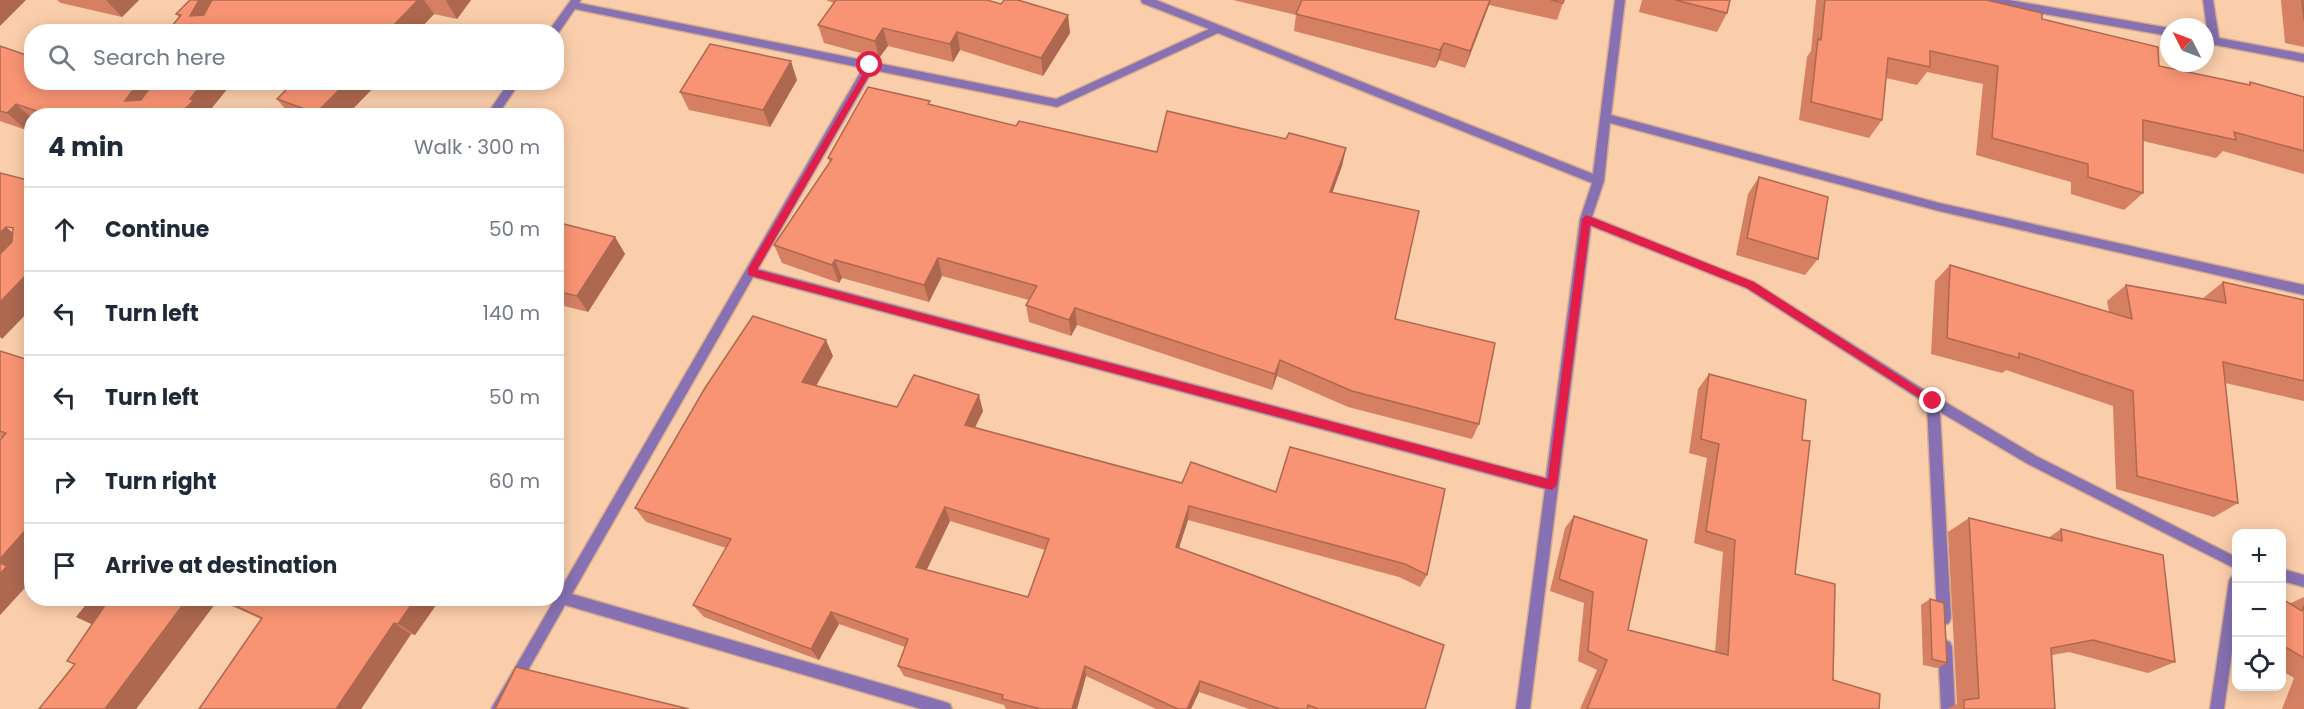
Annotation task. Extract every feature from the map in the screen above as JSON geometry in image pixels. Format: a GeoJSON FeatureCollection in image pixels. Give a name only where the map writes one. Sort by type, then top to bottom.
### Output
{"type":"FeatureCollection","features":[{"type":"Feature","properties":{"kind":"street"},"geometry":{"type":"LineString","coordinates":[[1146,0],[1598,181]]}},
{"type":"Feature","properties":{"kind":"street"},"geometry":{"type":"LineString","coordinates":[[1523,709],[1586,219],[1598,181],[1620,0]]}},
{"type":"Feature","properties":{"kind":"street"},"geometry":{"type":"LineString","coordinates":[[1989,0],[2160,30]]}},
{"type":"Feature","properties":{"kind":"street"},"geometry":{"type":"LineString","coordinates":[[2208,0],[2208,18]]}},
{"type":"Feature","properties":{"kind":"street"},"geometry":{"type":"LineString","coordinates":[[559,24],[574,2],[1057,103],[1218,29]]}},
{"type":"Feature","properties":{"kind":"street"},"geometry":{"type":"LineString","coordinates":[[2214,41],[2304,58]]}},
{"type":"Feature","properties":{"kind":"street"},"geometry":{"type":"LineString","coordinates":[[564,595],[870,65]]}},
{"type":"Feature","properties":{"kind":"street"},"geometry":{"type":"LineString","coordinates":[[497,108],[509,90]]}},
{"type":"Feature","properties":{"kind":"street"},"geometry":{"type":"LineString","coordinates":[[1605,118],[1940,207],[2304,290]]}},
{"type":"Feature","properties":{"kind":"street"},"geometry":{"type":"LineString","coordinates":[[1586,219],[1750,285],[1933,401],[2032,460],[2232,561]]}},
{"type":"Feature","properties":{"kind":"street"},"geometry":{"type":"LineString","coordinates":[[751,272],[1552,485]]}},
{"type":"Feature","properties":{"kind":"street"},"geometry":{"type":"LineString","coordinates":[[1933,401],[1948,709]]}},
{"type":"Feature","properties":{"kind":"street"},"geometry":{"type":"LineString","coordinates":[[2286,576],[2304,581]]}},
{"type":"Feature","properties":{"kind":"street"},"geometry":{"type":"LineString","coordinates":[[2217,709],[2236,583]]}},
{"type":"Feature","properties":{"kind":"street"},"geometry":{"type":"LineString","coordinates":[[564,599],[945,709]]}},
{"type":"Feature","properties":{"kind":"street"},"geometry":{"type":"LineString","coordinates":[[498,709],[557,606]]}},
{"type":"Feature","properties":{"kind":"building"},"geometry":{"type":"Polygon","coordinates":[[[190,0],[199,0],[190,16],[204,15],[212,0],[418,0],[395,24],[174,24],[181,15],[176,14],[190,0]]]}},
{"type":"Feature","properties":{"kind":"building"},"geometry":{"type":"Polygon","coordinates":[[[836,0],[987,0],[1001,4],[1004,0],[1018,0],[1068,15],[1041,58],[957,32],[950,44],[883,28],[875,41],[818,25],[836,0]]]}},
{"type":"Feature","properties":{"kind":"building"},"geometry":{"type":"Polygon","coordinates":[[[1302,0],[1490,0],[1470,51],[1444,43],[1440,50],[1296,14],[1302,0]]]}},
{"type":"Feature","properties":{"kind":"building"},"geometry":{"type":"Polygon","coordinates":[[[1675,0],[1730,0],[1727,13],[1675,0]]]}},
{"type":"Feature","properties":{"kind":"building"},"geometry":{"type":"Polygon","coordinates":[[[1825,0],[1987,0],[2042,13],[2042,19],[2158,47],[2160,72],[2188,72],[2250,85],[2250,82],[2304,97],[2304,151],[2234,132],[2236,140],[2143,120],[2143,193],[2088,177],[2088,164],[1992,138],[1998,66],[1930,51],[1930,67],[1888,58],[1882,120],[1811,102],[1818,39],[1821,40],[1825,0]]]}},
{"type":"Feature","properties":{"kind":"building"},"geometry":{"type":"Polygon","coordinates":[[[710,44],[791,61],[763,110],[680,92],[710,44]]]}},
{"type":"Feature","properties":{"kind":"building"},"geometry":{"type":"Polygon","coordinates":[[[0,46],[24,54],[24,90],[133,90],[125,101],[141,100],[148,90],[197,90],[190,99],[194,100],[186,108],[28,108],[16,104],[7,113],[0,111],[0,46]]]}},
{"type":"Feature","properties":{"kind":"building"},"geometry":{"type":"Polygon","coordinates":[[[868,87],[930,101],[928,104],[1016,126],[1019,121],[1157,152],[1167,111],[1286,139],[1289,133],[1346,148],[1330,192],[1419,211],[1395,319],[1495,343],[1479,424],[1352,391],[1280,360],[1275,374],[1075,308],[1069,320],[1026,305],[1037,286],[938,258],[924,285],[835,260],[832,265],[774,245],[832,159],[828,158],[868,87]]]}},
{"type":"Feature","properties":{"kind":"building"},"geometry":{"type":"Polygon","coordinates":[[[286,90],[339,90],[321,108],[302,108],[277,99],[286,90]]]}},
{"type":"Feature","properties":{"kind":"building"},"geometry":{"type":"Polygon","coordinates":[[[0,173],[24,179],[24,277],[0,302],[0,254],[12,242],[13,228],[6,227],[0,233],[0,173]]]}},
{"type":"Feature","properties":{"kind":"building"},"geometry":{"type":"Polygon","coordinates":[[[1759,177],[1828,197],[1818,259],[1747,238],[1759,177]]]}},
{"type":"Feature","properties":{"kind":"building"},"geometry":{"type":"Polygon","coordinates":[[[564,224],[615,237],[577,296],[564,293],[564,224]]]}},
{"type":"Feature","properties":{"kind":"building"},"geometry":{"type":"Polygon","coordinates":[[[1950,265],[2132,319],[2126,285],[2226,303],[2223,282],[2304,300],[2304,381],[2223,362],[2238,503],[2137,476],[2133,391],[2019,353],[2019,358],[1947,338],[1950,265]]]}},
{"type":"Feature","properties":{"kind":"building"},"geometry":{"type":"Polygon","coordinates":[[[753,316],[826,340],[802,382],[897,407],[914,375],[979,395],[965,425],[1182,483],[1191,462],[1276,492],[1290,447],[1445,489],[1427,575],[1405,564],[1189,506],[1176,547],[1444,645],[1425,709],[1319,709],[1308,705],[1307,709],[1280,709],[1200,681],[1187,709],[1178,709],[1085,666],[1072,709],[1041,709],[1002,699],[1003,695],[898,666],[908,639],[831,612],[811,649],[693,605],[731,539],[635,508],[705,388],[753,316]],[[945,507],[916,567],[1028,597],[1049,539],[945,507]]]}},
{"type":"Feature","properties":{"kind":"building"},"geometry":{"type":"Polygon","coordinates":[[[0,351],[24,358],[24,532],[0,559],[0,440],[6,433],[0,431],[0,351]]]}},
{"type":"Feature","properties":{"kind":"building"},"geometry":{"type":"Polygon","coordinates":[[[1709,374],[1806,400],[1802,440],[1810,441],[1795,574],[1835,584],[1833,680],[1880,694],[1879,709],[1587,709],[1607,660],[1588,651],[1593,592],[1559,579],[1574,516],[1647,540],[1628,630],[1728,655],[1735,540],[1706,531],[1719,444],[1701,439],[1709,374]]]}},
{"type":"Feature","properties":{"kind":"building"},"geometry":{"type":"Polygon","coordinates":[[[1969,518],[2062,541],[2061,529],[2163,555],[2175,662],[2093,640],[2051,648],[2055,709],[1964,709],[1964,700],[1979,698],[1969,518]]]}},
{"type":"Feature","properties":{"kind":"building"},"geometry":{"type":"Polygon","coordinates":[[[0,563],[7,566],[0,574],[0,563]]]}},
{"type":"Feature","properties":{"kind":"building"},"geometry":{"type":"Polygon","coordinates":[[[1930,599],[1944,603],[1947,663],[1932,659],[1930,599]]]}},
{"type":"Feature","properties":{"kind":"building"},"geometry":{"type":"Polygon","coordinates":[[[2286,601],[2302,611],[2304,605],[2304,658],[2286,647],[2286,601]]]}},
{"type":"Feature","properties":{"kind":"building"},"geometry":{"type":"Polygon","coordinates":[[[105,606],[182,606],[105,709],[39,709],[75,664],[67,661],[105,606]]]}},
{"type":"Feature","properties":{"kind":"building"},"geometry":{"type":"Polygon","coordinates":[[[236,606],[410,606],[398,624],[394,623],[336,709],[199,709],[262,618],[236,606]]]}},
{"type":"Feature","properties":{"kind":"building"},"geometry":{"type":"Polygon","coordinates":[[[516,667],[689,709],[495,709],[516,667]]]}},
{"type":"Feature","properties":{"kind":"route"},"geometry":{"type":"LineString","coordinates":[[870,65],[751,272],[1552,485],[1586,219],[1750,285],[1933,401]]}}]}
